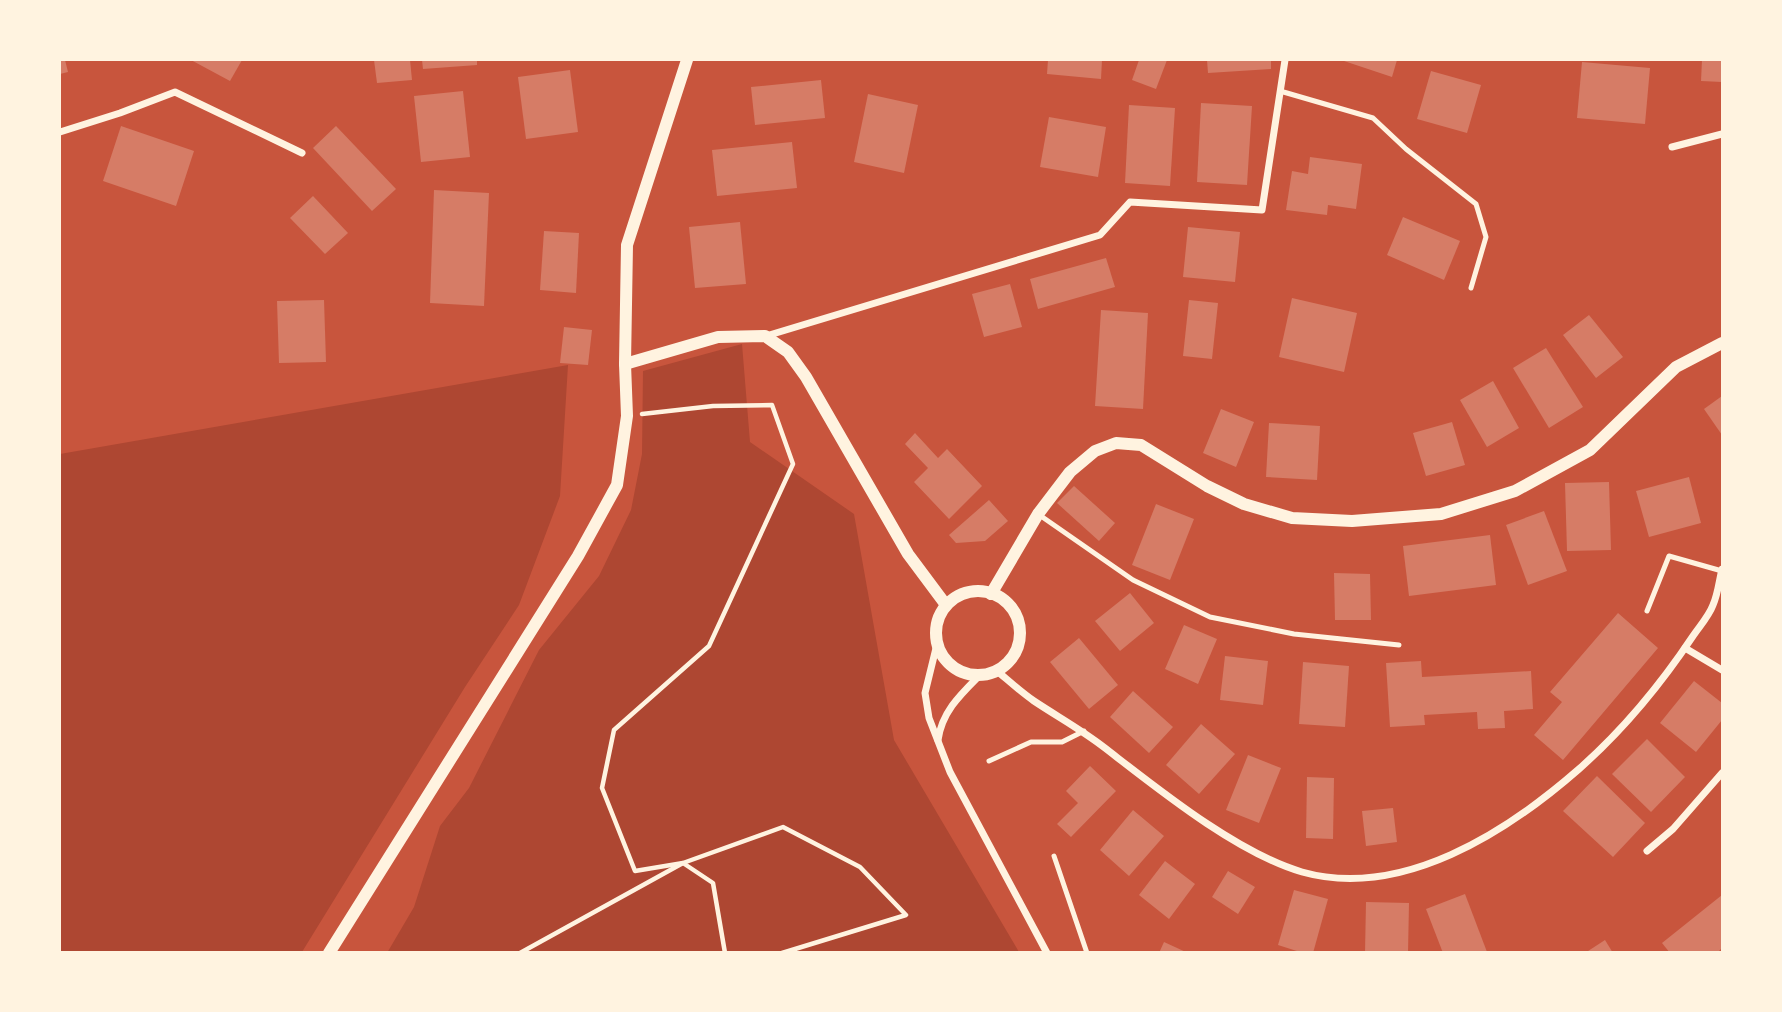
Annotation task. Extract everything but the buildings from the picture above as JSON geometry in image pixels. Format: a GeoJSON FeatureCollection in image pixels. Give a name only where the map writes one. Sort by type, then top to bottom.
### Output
{"type":"FeatureCollection","features":[{"type":"Feature","properties":{"kind":"street"},"geometry":{"type":"LineString","coordinates":[[329,953],[578,556],[617,485],[627,416],[627,244],[687,60]]}},
{"type":"Feature","properties":{"kind":"street"},"geometry":{"type":"LineString","coordinates":[[625,364],[718,337],[765,336],[1100,235],[1130,202],[1262,210],[1285,60]]}},
{"type":"Feature","properties":{"kind":"street"},"geometry":{"type":"LineString","coordinates":[[60,132],[176,92],[302,153]]}},
{"type":"Feature","properties":{"kind":"street"},"geometry":{"type":"LineString","coordinates":[[1672,147],[1723,134]]}},
{"type":"Feature","properties":{"kind":"street"},"geometry":{"type":"LineString","coordinates":[[765,336],[788,352],[806,377],[908,554],[946,605]]}},
{"type":"Feature","properties":{"kind":"street"},"geometry":{"type":"LineString","coordinates":[[991,594],[1038,514],[1070,472],[1095,451],[1116,443],[1141,445],[1207,486],[1244,504],[1293,518],[1352,521],[1441,514],[1515,491],[1590,450],[1676,367],[1723,343]]}},
{"type":"Feature","properties":{"kind":"street"},"geometry":{"type":"LineString","coordinates":[[997,671],[1034,701],[1084,732],[1163,792],[1265,857],[1301,872],[1341,878],[1380,876],[1435,862],[1476,843],[1556,789],[1596,754],[1660,682],[1685,648],[1713,607],[1722,570]]}},
{"type":"Feature","properties":{"kind":"street"},"geometry":{"type":"LineString","coordinates":[[938,740],[940,725],[952,704],[979,676],[997,671],[1014,655],[1020,631],[1011,608],[991,594],[967,592],[946,605],[936,623],[937,644],[925,693],[929,718],[950,772],[1047,953]]}},
{"type":"Feature","properties":{"kind":"street"},"geometry":{"type":"LineString","coordinates":[[937,644],[948,664],[957,670],[979,676]]}},
{"type":"Feature","properties":{"kind":"street"},"geometry":{"type":"LineString","coordinates":[[1685,648],[1723,670]]}},
{"type":"Feature","properties":{"kind":"street"},"geometry":{"type":"LineString","coordinates":[[1647,851],[1673,829],[1723,773]]}},
{"type":"Feature","properties":{"kind":"lane"},"geometry":{"type":"LineString","coordinates":[[1280,91],[1373,118],[1406,149],[1476,204],[1486,237],[1471,288]]}},
{"type":"Feature","properties":{"kind":"lane"},"geometry":{"type":"LineString","coordinates":[[1038,514],[1133,580],[1210,617],[1294,634],[1399,645]]}},
{"type":"Feature","properties":{"kind":"lane"},"geometry":{"type":"LineString","coordinates":[[1647,611],[1669,556],[1722,570]]}},
{"type":"Feature","properties":{"kind":"lane"},"geometry":{"type":"LineString","coordinates":[[989,761],[1031,742],[1062,742],[1084,732]]}},
{"type":"Feature","properties":{"kind":"lane"},"geometry":{"type":"LineString","coordinates":[[1054,856],[1087,953]]}},
{"type":"Feature","properties":{"kind":"path"},"geometry":{"type":"LineString","coordinates":[[627,416],[713,406],[772,405],[793,464],[709,646],[614,730],[602,788],[635,871],[683,863],[713,883],[725,953]]}},
{"type":"Feature","properties":{"kind":"path"},"geometry":{"type":"LineString","coordinates":[[520,953],[683,863],[783,827],[860,867],[906,915],[782,953]]}},
{"type":"Feature","properties":{"kind":"shaded area"},"geometry":{"type":"Polygon","coordinates":[[[742,344],[750,442],[854,514],[894,740],[1019,952],[387,953],[414,907],[440,826],[469,788],[539,650],[599,576],[631,510],[642,454],[643,371],[742,344]]]}},
{"type":"Feature","properties":{"kind":"shaded area"},"geometry":{"type":"Polygon","coordinates":[[[568,365],[560,496],[519,605],[465,687],[302,952],[60,952],[60,454],[568,365]]]}}]}
